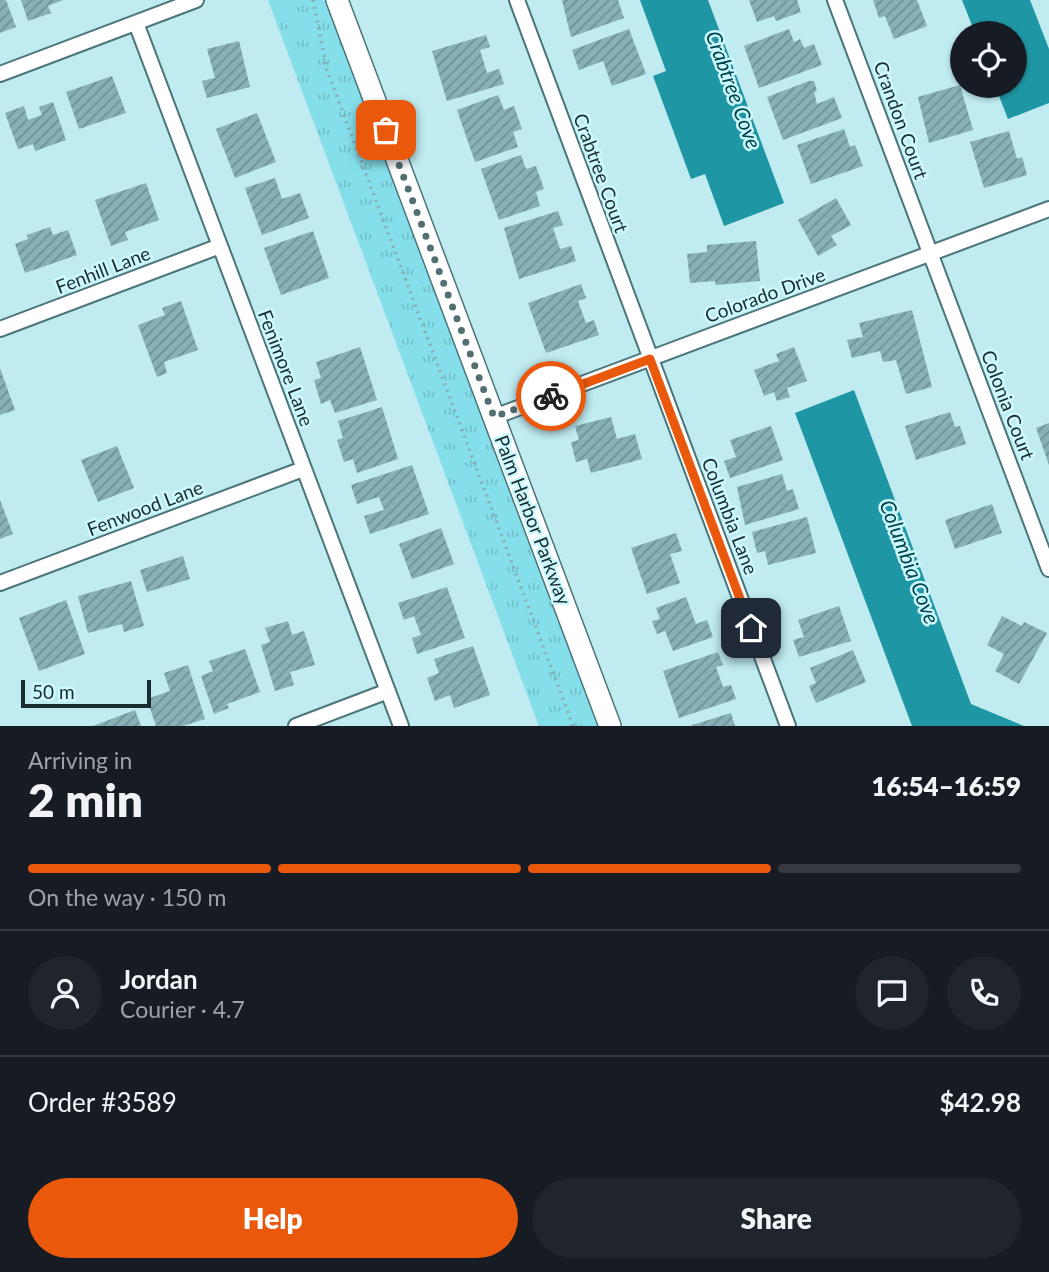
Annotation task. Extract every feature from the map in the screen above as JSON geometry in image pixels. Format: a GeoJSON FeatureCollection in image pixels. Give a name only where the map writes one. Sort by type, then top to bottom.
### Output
{"type":"FeatureCollection","features":[{"type":"Feature","properties":{"kind":"street"},"geometry":{"type":"LineString","coordinates":[[0,74],[196,0]]}},
{"type":"Feature","properties":{"kind":"street","name":"Palm Harbor Parkway"},"geometry":{"type":"LineString","coordinates":[[337,0],[610,726]]}},
{"type":"Feature","properties":{"kind":"street","name":"Crabtree Court"},"geometry":{"type":"LineString","coordinates":[[517,0],[650,359]]}},
{"type":"Feature","properties":{"kind":"street","name":"Crandon Court"},"geometry":{"type":"LineString","coordinates":[[835,0],[930,254]]}},
{"type":"Feature","properties":{"kind":"street","name":"Fenimore Lane"},"geometry":{"type":"LineString","coordinates":[[136,23],[401,726]]}},
{"type":"Feature","properties":{"kind":"street","name":"Colorado Drive"},"geometry":{"type":"LineString","coordinates":[[494,417],[1049,209]]}},
{"type":"Feature","properties":{"kind":"street","name":"Fenhill Lane"},"geometry":{"type":"LineString","coordinates":[[0,329],[220,246]]}},
{"type":"Feature","properties":{"kind":"street","name":"Colonia Court"},"geometry":{"type":"LineString","coordinates":[[930,254],[1049,569]]}},
{"type":"Feature","properties":{"kind":"street","name":"Columbia Lane"},"geometry":{"type":"LineString","coordinates":[[650,359],[788,726]]}},
{"type":"Feature","properties":{"kind":"street","name":"Fenwood Lane"},"geometry":{"type":"LineString","coordinates":[[0,583],[303,469]]}},
{"type":"Feature","properties":{"kind":"street"},"geometry":{"type":"LineString","coordinates":[[296,726],[388,691]]}},
{"type":"Feature","properties":{"kind":"path"},"geometry":{"type":"LineString","coordinates":[[313,0],[327,70],[573,726]]}},
{"type":"Feature","properties":{"kind":"green space"},"geometry":{"type":"Polygon","coordinates":[[[268,0],[327,0],[600,726],[539,726],[268,0]]]}},
{"type":"Feature","properties":{"kind":"water","name":"Crabtree Cove"},"geometry":{"type":"Polygon","coordinates":[[[640,0],[708,0],[784,203],[724,226],[705,174],[691,179],[653,76],[666,71],[640,0]]]}},
{"type":"Feature","properties":{"kind":"water"},"geometry":{"type":"Polygon","coordinates":[[[962,0],[1030,0],[1049,49],[1049,103],[1008,119],[1000,98],[1027,98],[1027,21],[970,21],[962,0]]]}},
{"type":"Feature","properties":{"kind":"water","name":"Columbia Cove"},"geometry":{"type":"Polygon","coordinates":[[[854,390],[971,704],[1024,726],[912,726],[795,413],[854,390]]]}},
{"type":"Feature","properties":{"kind":"building"},"geometry":{"type":"Polygon","coordinates":[[[0,0],[6,0],[16,27],[0,33],[0,0]]]}},
{"type":"Feature","properties":{"kind":"building"},"geometry":{"type":"Polygon","coordinates":[[[21,0],[63,0],[48,6],[51,13],[28,21],[21,0]]]}},
{"type":"Feature","properties":{"kind":"building"},"geometry":{"type":"Polygon","coordinates":[[[562,0],[618,0],[624,18],[571,37],[562,0]]]}},
{"type":"Feature","properties":{"kind":"building"},"geometry":{"type":"Polygon","coordinates":[[[749,0],[797,0],[801,12],[776,21],[774,16],[757,22],[749,0]]]}},
{"type":"Feature","properties":{"kind":"building"},"geometry":{"type":"Polygon","coordinates":[[[873,0],[917,0],[927,26],[894,39],[885,16],[879,18],[873,0]]]}},
{"type":"Feature","properties":{"kind":"building"},"geometry":{"type":"Polygon","coordinates":[[[629,29],[646,74],[612,86],[603,61],[579,70],[572,50],[629,29]]]}},
{"type":"Feature","properties":{"kind":"building"},"geometry":{"type":"Polygon","coordinates":[[[789,29],[794,42],[800,39],[804,48],[814,44],[822,65],[759,88],[744,46],[789,29]]]}},
{"type":"Feature","properties":{"kind":"building"},"geometry":{"type":"Polygon","coordinates":[[[486,35],[490,47],[480,50],[487,73],[499,69],[504,84],[447,101],[432,51],[486,35]]]}},
{"type":"Feature","properties":{"kind":"building"},"geometry":{"type":"Polygon","coordinates":[[[239,41],[250,87],[207,98],[202,81],[215,78],[207,49],[239,41]]]}},
{"type":"Feature","properties":{"kind":"building"},"geometry":{"type":"Polygon","coordinates":[[[112,76],[126,113],[79,129],[66,92],[112,76]]]}},
{"type":"Feature","properties":{"kind":"building"},"geometry":{"type":"Polygon","coordinates":[[[814,81],[817,104],[834,97],[842,118],[783,140],[767,97],[814,81]]]}},
{"type":"Feature","properties":{"kind":"building"},"geometry":{"type":"Polygon","coordinates":[[[950,88],[950,98],[964,98],[973,130],[929,143],[918,97],[950,88]]]}},
{"type":"Feature","properties":{"kind":"building"},"geometry":{"type":"Polygon","coordinates":[[[498,95],[504,110],[514,106],[522,129],[513,132],[518,147],[475,162],[457,110],[498,95]]]}},
{"type":"Feature","properties":{"kind":"building"},"geometry":{"type":"Polygon","coordinates":[[[53,102],[66,140],[35,151],[33,144],[18,149],[5,113],[24,106],[28,120],[42,115],[39,107],[53,102]]]}},
{"type":"Feature","properties":{"kind":"building"},"geometry":{"type":"Polygon","coordinates":[[[257,113],[276,162],[235,178],[216,129],[257,113]]]}},
{"type":"Feature","properties":{"kind":"building"},"geometry":{"type":"Polygon","coordinates":[[[844,129],[850,147],[855,145],[863,166],[811,184],[797,145],[844,129]]]}},
{"type":"Feature","properties":{"kind":"building"},"geometry":{"type":"Polygon","coordinates":[[[1009,131],[1017,159],[1022,157],[1027,175],[984,188],[970,142],[1009,131]]]}},
{"type":"Feature","properties":{"kind":"building"},"geometry":{"type":"Polygon","coordinates":[[[521,155],[526,169],[536,166],[544,189],[536,192],[540,206],[499,220],[481,169],[521,155]]]}},
{"type":"Feature","properties":{"kind":"building"},"geometry":{"type":"Polygon","coordinates":[[[275,178],[282,199],[300,193],[309,218],[262,235],[245,188],[275,178]]]}},
{"type":"Feature","properties":{"kind":"building"},"geometry":{"type":"Polygon","coordinates":[[[146,183],[159,220],[125,232],[128,240],[111,246],[95,200],[146,183]]]}},
{"type":"Feature","properties":{"kind":"building"},"geometry":{"type":"Polygon","coordinates":[[[836,198],[851,225],[831,236],[837,245],[818,256],[798,220],[836,198]]]}},
{"type":"Feature","properties":{"kind":"building"},"geometry":{"type":"Polygon","coordinates":[[[558,211],[563,225],[553,228],[560,249],[571,246],[576,261],[519,279],[504,228],[558,211]]]}},
{"type":"Feature","properties":{"kind":"building"},"geometry":{"type":"Polygon","coordinates":[[[50,227],[53,235],[68,230],[77,255],[25,273],[15,244],[28,239],[27,235],[50,227]]]}},
{"type":"Feature","properties":{"kind":"building"},"geometry":{"type":"Polygon","coordinates":[[[313,231],[329,278],[281,295],[264,248],[313,231]]]}},
{"type":"Feature","properties":{"kind":"building"},"geometry":{"type":"Polygon","coordinates":[[[756,241],[760,281],[716,285],[715,281],[690,283],[687,254],[707,252],[707,245],[756,241]]]}},
{"type":"Feature","properties":{"kind":"building"},"geometry":{"type":"Polygon","coordinates":[[[581,284],[586,298],[578,301],[586,323],[594,320],[599,335],[546,353],[528,303],[581,284]]]}},
{"type":"Feature","properties":{"kind":"building"},"geometry":{"type":"Polygon","coordinates":[[[181,301],[198,350],[164,362],[167,373],[157,377],[138,325],[165,315],[162,308],[181,301]]]}},
{"type":"Feature","properties":{"kind":"building"},"geometry":{"type":"Polygon","coordinates":[[[912,310],[932,387],[906,394],[896,360],[883,362],[880,351],[852,358],[847,340],[863,337],[859,323],[912,310]]]}},
{"type":"Feature","properties":{"kind":"building"},"geometry":{"type":"Polygon","coordinates":[[[360,347],[377,400],[335,413],[330,400],[321,404],[314,380],[321,378],[316,362],[360,347]]]}},
{"type":"Feature","properties":{"kind":"building"},"geometry":{"type":"Polygon","coordinates":[[[794,347],[807,381],[787,388],[790,397],[777,401],[774,392],[764,396],[754,370],[779,361],[776,354],[794,347]]]}},
{"type":"Feature","properties":{"kind":"building"},"geometry":{"type":"Polygon","coordinates":[[[0,368],[15,410],[0,415],[0,368]]]}},
{"type":"Feature","properties":{"kind":"building"},"geometry":{"type":"Polygon","coordinates":[[[382,407],[398,459],[357,473],[353,459],[344,462],[337,440],[343,438],[338,421],[382,407]]]}},
{"type":"Feature","properties":{"kind":"building"},"geometry":{"type":"Polygon","coordinates":[[[950,412],[955,427],[960,426],[966,444],[916,460],[905,426],[950,412]]]}},
{"type":"Feature","properties":{"kind":"building"},"geometry":{"type":"Polygon","coordinates":[[[611,417],[617,439],[635,434],[642,459],[591,473],[587,459],[576,462],[571,442],[579,440],[575,426],[611,417]]]}},
{"type":"Feature","properties":{"kind":"building"},"geometry":{"type":"Polygon","coordinates":[[[1049,423],[1049,465],[1036,428],[1049,423]]]}},
{"type":"Feature","properties":{"kind":"building"},"geometry":{"type":"Polygon","coordinates":[[[771,426],[783,460],[730,478],[724,461],[736,457],[730,440],[771,426]]]}},
{"type":"Feature","properties":{"kind":"building"},"geometry":{"type":"Polygon","coordinates":[[[117,446],[134,488],[98,502],[81,460],[117,446]]]}},
{"type":"Feature","properties":{"kind":"building"},"geometry":{"type":"Polygon","coordinates":[[[412,465],[429,514],[370,534],[364,516],[384,510],[379,497],[357,504],[351,485],[412,465]]]}},
{"type":"Feature","properties":{"kind":"building"},"geometry":{"type":"Polygon","coordinates":[[[782,474],[787,491],[793,489],[799,509],[745,525],[737,487],[782,474]]]}},
{"type":"Feature","properties":{"kind":"building"},"geometry":{"type":"Polygon","coordinates":[[[0,500],[13,534],[0,539],[0,500]]]}},
{"type":"Feature","properties":{"kind":"building"},"geometry":{"type":"Polygon","coordinates":[[[992,504],[1002,533],[955,549],[945,520],[992,504]]]}},
{"type":"Feature","properties":{"kind":"building"},"geometry":{"type":"Polygon","coordinates":[[[807,517],[816,553],[768,565],[765,551],[757,553],[752,532],[807,517]]]}},
{"type":"Feature","properties":{"kind":"building"},"geometry":{"type":"Polygon","coordinates":[[[441,528],[454,564],[412,579],[399,544],[441,528]]]}},
{"type":"Feature","properties":{"kind":"building"},"geometry":{"type":"Polygon","coordinates":[[[676,533],[682,551],[670,554],[680,583],[647,594],[631,548],[676,533]]]}},
{"type":"Feature","properties":{"kind":"building"},"geometry":{"type":"Polygon","coordinates":[[[183,556],[190,579],[147,592],[140,570],[183,556]]]}},
{"type":"Feature","properties":{"kind":"building"},"geometry":{"type":"Polygon","coordinates":[[[131,581],[144,626],[124,632],[122,624],[88,633],[78,596],[131,581]]]}},
{"type":"Feature","properties":{"kind":"building"},"geometry":{"type":"Polygon","coordinates":[[[447,587],[465,638],[417,654],[412,638],[421,635],[414,616],[404,620],[398,603],[447,587]]]}},
{"type":"Feature","properties":{"kind":"building"},"geometry":{"type":"Polygon","coordinates":[[[686,597],[696,624],[707,620],[713,637],[673,651],[665,631],[657,634],[652,621],[660,619],[656,608],[686,597]]]}},
{"type":"Feature","properties":{"kind":"building"},"geometry":{"type":"Polygon","coordinates":[[[66,600],[85,654],[39,671],[19,618],[66,600]]]}},
{"type":"Feature","properties":{"kind":"building"},"geometry":{"type":"Polygon","coordinates":[[[839,606],[851,641],[799,657],[793,640],[804,637],[798,620],[839,606]]]}},
{"type":"Feature","properties":{"kind":"building"},"geometry":{"type":"Polygon","coordinates":[[[1002,616],[1022,626],[1024,622],[1047,633],[1019,684],[995,671],[1004,654],[987,645],[1002,616]]]}},
{"type":"Feature","properties":{"kind":"building"},"geometry":{"type":"Polygon","coordinates":[[[288,621],[292,635],[304,631],[315,665],[290,672],[294,685],[275,691],[261,645],[270,642],[265,628],[288,621]]]}},
{"type":"Feature","properties":{"kind":"building"},"geometry":{"type":"Polygon","coordinates":[[[473,646],[490,695],[454,708],[450,695],[435,701],[427,678],[439,673],[434,659],[473,646]]]}},
{"type":"Feature","properties":{"kind":"building"},"geometry":{"type":"Polygon","coordinates":[[[245,649],[260,692],[227,704],[229,708],[214,714],[201,676],[213,671],[209,661],[245,649]]]}},
{"type":"Feature","properties":{"kind":"building"},"geometry":{"type":"Polygon","coordinates":[[[853,650],[866,682],[816,703],[809,686],[816,683],[810,668],[853,650]]]}},
{"type":"Feature","properties":{"kind":"building"},"geometry":{"type":"Polygon","coordinates":[[[718,652],[723,665],[716,667],[723,687],[731,685],[736,699],[679,718],[663,671],[718,652]]]}},
{"type":"Feature","properties":{"kind":"building"},"geometry":{"type":"Polygon","coordinates":[[[188,665],[205,719],[183,726],[156,726],[147,699],[170,691],[164,673],[188,665]]]}},
{"type":"Feature","properties":{"kind":"building"},"geometry":{"type":"Polygon","coordinates":[[[135,710],[141,726],[93,726],[135,710]]]}},
{"type":"Feature","properties":{"kind":"building"},"geometry":{"type":"Polygon","coordinates":[[[731,713],[735,726],[692,726],[692,725],[731,713]]]}},
{"type":"Feature","properties":{"kind":"way so far"},"geometry":{"type":"LineString","coordinates":[[386,130],[494,417],[551,396]]}},
{"type":"Feature","properties":{"kind":"route"},"geometry":{"type":"LineString","coordinates":[[551,396],[650,359],[751,628]]}}]}
